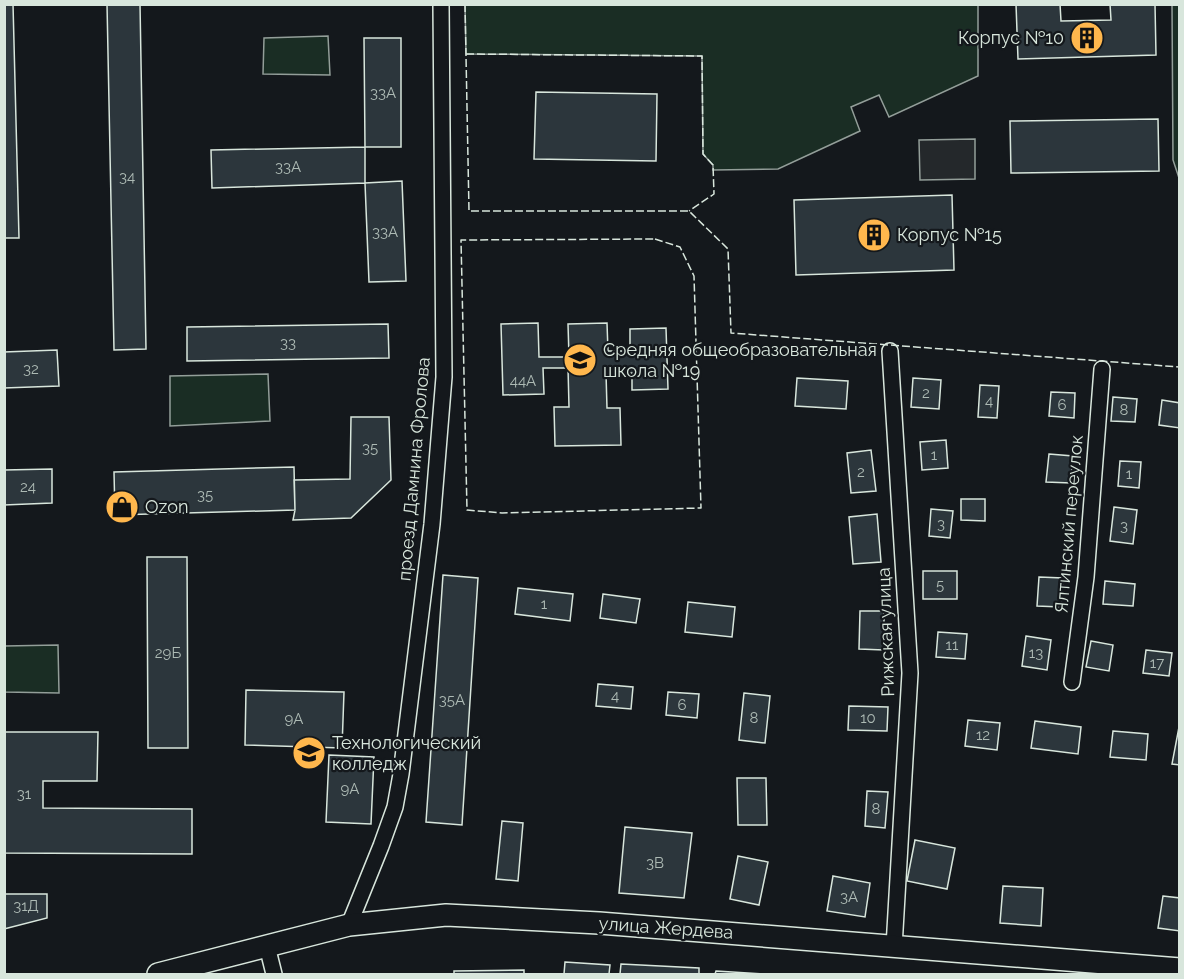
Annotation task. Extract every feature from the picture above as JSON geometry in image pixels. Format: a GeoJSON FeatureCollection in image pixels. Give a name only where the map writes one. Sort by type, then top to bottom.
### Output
{"type":"FeatureCollection","features":[{"type":"Feature","properties":{"kind":"main road","name":"улица Жердева"},"geometry":{"type":"LineString","coordinates":[[158,975],[349,925],[446,915],[599,923],[1179,969]]}},
{"type":"Feature","properties":{"kind":"street","name":"проезд Дамнина Фролова"},"geometry":{"type":"LineString","coordinates":[[349,925],[381,846],[399,785],[432,524],[444,377],[441,4]]}},
{"type":"Feature","properties":{"kind":"street","name":"Рижская улица"},"geometry":{"type":"LineString","coordinates":[[890,351],[910,674],[894,946]]}},
{"type":"Feature","properties":{"kind":"street","name":"Ялтинский переулок"},"geometry":{"type":"LineString","coordinates":[[1072,682],[1086,577],[1102,369]]}},
{"type":"Feature","properties":{"kind":"street"},"geometry":{"type":"LineString","coordinates":[[267,946],[274,975]]}},
{"type":"Feature","properties":{"kind":"green space"},"geometry":{"type":"Polygon","coordinates":[[[465,5],[978,5],[978,76],[889,117],[879,95],[851,107],[860,131],[778,169],[713,170],[713,165],[703,154],[702,56],[466,54],[465,5]]]}},
{"type":"Feature","properties":{"kind":"green space"},"geometry":{"type":"Polygon","coordinates":[[[1172,5],[1180,5],[1179,178],[1173,160],[1172,5]]]}},
{"type":"Feature","properties":{"kind":"green space"},"geometry":{"type":"Polygon","coordinates":[[[328,36],[330,75],[263,74],[264,38],[328,36]]]}},
{"type":"Feature","properties":{"kind":"green space"},"geometry":{"type":"Polygon","coordinates":[[[268,374],[270,421],[170,426],[170,376],[268,374]]]}},
{"type":"Feature","properties":{"kind":"green space"},"geometry":{"type":"Polygon","coordinates":[[[58,645],[59,693],[5,692],[5,646],[58,645]]]}},
{"type":"Feature","properties":{"kind":"shaded area"},"geometry":{"type":"Polygon","coordinates":[[[975,139],[975,179],[920,180],[919,140],[975,139]]]}},
{"type":"Feature","properties":{"kind":"building"},"geometry":{"type":"Polygon","coordinates":[[[4,4],[13,4],[19,238],[4,238],[4,4]]]}},
{"type":"Feature","properties":{"kind":"building"},"geometry":{"type":"Polygon","coordinates":[[[107,4],[140,4],[146,349],[114,350],[107,4]]]}},
{"type":"Feature","properties":{"kind":"building","name":"Корпус №10"},"geometry":{"type":"Polygon","coordinates":[[[1016,4],[1060,4],[1061,21],[1111,20],[1110,4],[1155,4],[1156,55],[1018,59],[1016,4]]]}},
{"type":"Feature","properties":{"kind":"building"},"geometry":{"type":"Polygon","coordinates":[[[364,38],[401,38],[401,147],[365,147],[364,38]]]}},
{"type":"Feature","properties":{"kind":"building"},"geometry":{"type":"Polygon","coordinates":[[[536,92],[657,94],[656,161],[534,159],[536,92]]]}},
{"type":"Feature","properties":{"kind":"building"},"geometry":{"type":"Polygon","coordinates":[[[1158,119],[1159,171],[1011,173],[1010,121],[1158,119]]]}},
{"type":"Feature","properties":{"kind":"building"},"geometry":{"type":"Polygon","coordinates":[[[365,147],[365,183],[212,188],[211,150],[365,147]]]}},
{"type":"Feature","properties":{"kind":"building"},"geometry":{"type":"Polygon","coordinates":[[[402,181],[406,281],[369,282],[365,183],[402,181]]]}},
{"type":"Feature","properties":{"kind":"building","name":"Корпус №15"},"geometry":{"type":"Polygon","coordinates":[[[952,195],[954,270],[796,275],[794,200],[952,195]]]}},
{"type":"Feature","properties":{"kind":"building"},"geometry":{"type":"Polygon","coordinates":[[[538,323],[539,357],[569,357],[568,324],[607,323],[608,351],[630,351],[630,329],[666,328],[668,389],[632,390],[632,373],[606,373],[607,408],[620,408],[621,445],[555,446],[554,407],[569,407],[568,368],[543,368],[544,394],[503,395],[501,324],[538,323]]]}},
{"type":"Feature","properties":{"kind":"building"},"geometry":{"type":"Polygon","coordinates":[[[388,324],[389,358],[187,361],[187,327],[388,324]]]}},
{"type":"Feature","properties":{"kind":"building"},"geometry":{"type":"Polygon","coordinates":[[[57,350],[59,386],[4,388],[4,352],[57,350]]]}},
{"type":"Feature","properties":{"kind":"building"},"geometry":{"type":"Polygon","coordinates":[[[797,378],[848,381],[846,409],[795,406],[797,378]]]}},
{"type":"Feature","properties":{"kind":"building"},"geometry":{"type":"Polygon","coordinates":[[[913,378],[941,380],[939,409],[911,407],[913,378]]]}},
{"type":"Feature","properties":{"kind":"building"},"geometry":{"type":"Polygon","coordinates":[[[980,385],[999,386],[997,418],[978,417],[980,385]]]}},
{"type":"Feature","properties":{"kind":"building"},"geometry":{"type":"Polygon","coordinates":[[[1051,392],[1075,393],[1074,418],[1049,416],[1051,392]]]}},
{"type":"Feature","properties":{"kind":"building"},"geometry":{"type":"Polygon","coordinates":[[[1113,397],[1137,399],[1135,422],[1111,421],[1113,397]]]}},
{"type":"Feature","properties":{"kind":"building"},"geometry":{"type":"Polygon","coordinates":[[[1162,400],[1180,403],[1180,428],[1159,425],[1162,400]]]}},
{"type":"Feature","properties":{"kind":"building"},"geometry":{"type":"Polygon","coordinates":[[[351,417],[389,417],[391,480],[351,518],[293,520],[294,480],[350,479],[351,417]]]}},
{"type":"Feature","properties":{"kind":"building"},"geometry":{"type":"Polygon","coordinates":[[[946,440],[948,468],[922,470],[920,442],[946,440]]]}},
{"type":"Feature","properties":{"kind":"building"},"geometry":{"type":"Polygon","coordinates":[[[871,450],[876,491],[851,493],[847,453],[871,450]]]}},
{"type":"Feature","properties":{"kind":"building"},"geometry":{"type":"Polygon","coordinates":[[[1049,454],[1073,456],[1071,483],[1046,482],[1049,454]]]}},
{"type":"Feature","properties":{"kind":"building"},"geometry":{"type":"Polygon","coordinates":[[[1120,461],[1141,462],[1139,488],[1118,486],[1120,461]]]}},
{"type":"Feature","properties":{"kind":"building"},"geometry":{"type":"Polygon","coordinates":[[[294,467],[295,510],[115,515],[114,472],[294,467]]]}},
{"type":"Feature","properties":{"kind":"building"},"geometry":{"type":"Polygon","coordinates":[[[52,469],[52,503],[4,505],[4,470],[52,469]]]}},
{"type":"Feature","properties":{"kind":"building"},"geometry":{"type":"Polygon","coordinates":[[[961,499],[985,499],[985,521],[961,520],[961,499]]]}},
{"type":"Feature","properties":{"kind":"building"},"geometry":{"type":"Polygon","coordinates":[[[1114,507],[1137,510],[1133,544],[1110,541],[1114,507]]]}},
{"type":"Feature","properties":{"kind":"building"},"geometry":{"type":"Polygon","coordinates":[[[931,509],[953,511],[950,538],[929,536],[931,509]]]}},
{"type":"Feature","properties":{"kind":"building"},"geometry":{"type":"Polygon","coordinates":[[[877,514],[881,562],[853,564],[849,517],[877,514]]]}},
{"type":"Feature","properties":{"kind":"building"},"geometry":{"type":"Polygon","coordinates":[[[147,557],[187,557],[188,748],[148,748],[147,557]]]}},
{"type":"Feature","properties":{"kind":"building"},"geometry":{"type":"Polygon","coordinates":[[[923,571],[957,571],[957,599],[923,599],[923,571]]]}},
{"type":"Feature","properties":{"kind":"building"},"geometry":{"type":"Polygon","coordinates":[[[443,575],[478,578],[462,825],[426,822],[443,575]]]}},
{"type":"Feature","properties":{"kind":"building"},"geometry":{"type":"Polygon","coordinates":[[[1039,577],[1063,578],[1061,607],[1037,606],[1039,577]]]}},
{"type":"Feature","properties":{"kind":"building"},"geometry":{"type":"Polygon","coordinates":[[[1105,581],[1135,584],[1133,606],[1103,604],[1105,581]]]}},
{"type":"Feature","properties":{"kind":"building"},"geometry":{"type":"Polygon","coordinates":[[[518,588],[573,594],[570,621],[515,614],[518,588]]]}},
{"type":"Feature","properties":{"kind":"building"},"geometry":{"type":"Polygon","coordinates":[[[603,594],[640,599],[636,623],[600,618],[603,594]]]}},
{"type":"Feature","properties":{"kind":"building"},"geometry":{"type":"Polygon","coordinates":[[[688,602],[735,607],[732,637],[685,632],[688,602]]]}},
{"type":"Feature","properties":{"kind":"building"},"geometry":{"type":"Polygon","coordinates":[[[860,611],[884,611],[884,650],[859,649],[860,611]]]}},
{"type":"Feature","properties":{"kind":"building"},"geometry":{"type":"Polygon","coordinates":[[[938,632],[967,634],[965,659],[936,657],[938,632]]]}},
{"type":"Feature","properties":{"kind":"building"},"geometry":{"type":"Polygon","coordinates":[[[1026,636],[1051,640],[1047,670],[1022,666],[1026,636]]]}},
{"type":"Feature","properties":{"kind":"building"},"geometry":{"type":"Polygon","coordinates":[[[1091,641],[1113,645],[1109,671],[1086,667],[1091,641]]]}},
{"type":"Feature","properties":{"kind":"building"},"geometry":{"type":"Polygon","coordinates":[[[1146,650],[1172,653],[1169,676],[1143,673],[1146,650]]]}},
{"type":"Feature","properties":{"kind":"building"},"geometry":{"type":"Polygon","coordinates":[[[598,684],[633,687],[631,709],[596,706],[598,684]]]}},
{"type":"Feature","properties":{"kind":"building"},"geometry":{"type":"Polygon","coordinates":[[[246,690],[344,692],[342,748],[245,745],[246,690]]]}},
{"type":"Feature","properties":{"kind":"building"},"geometry":{"type":"Polygon","coordinates":[[[668,692],[699,694],[697,718],[666,715],[668,692]]]}},
{"type":"Feature","properties":{"kind":"building"},"geometry":{"type":"Polygon","coordinates":[[[744,693],[770,696],[765,743],[739,740],[744,693]]]}},
{"type":"Feature","properties":{"kind":"building"},"geometry":{"type":"Polygon","coordinates":[[[849,706],[888,707],[887,731],[848,730],[849,706]]]}},
{"type":"Feature","properties":{"kind":"building"},"geometry":{"type":"Polygon","coordinates":[[[968,720],[1000,723],[997,750],[965,746],[968,720]]]}},
{"type":"Feature","properties":{"kind":"building"},"geometry":{"type":"Polygon","coordinates":[[[1035,721],[1081,727],[1078,754],[1031,748],[1035,721]]]}},
{"type":"Feature","properties":{"kind":"building"},"geometry":{"type":"Polygon","coordinates":[[[1180,727],[1180,765],[1172,764],[1180,727]]]}},
{"type":"Feature","properties":{"kind":"building"},"geometry":{"type":"Polygon","coordinates":[[[1113,731],[1148,734],[1146,760],[1110,757],[1113,731]]]}},
{"type":"Feature","properties":{"kind":"building"},"geometry":{"type":"Polygon","coordinates":[[[4,732],[98,732],[97,781],[43,781],[43,808],[192,809],[192,854],[4,853],[4,732]]]}},
{"type":"Feature","properties":{"kind":"building"},"geometry":{"type":"Polygon","coordinates":[[[329,755],[374,757],[371,824],[326,822],[329,755]]]}},
{"type":"Feature","properties":{"kind":"building"},"geometry":{"type":"Polygon","coordinates":[[[737,778],[766,778],[767,825],[738,825],[737,778]]]}},
{"type":"Feature","properties":{"kind":"building"},"geometry":{"type":"Polygon","coordinates":[[[867,791],[888,792],[885,828],[865,826],[867,791]]]}},
{"type":"Feature","properties":{"kind":"building"},"geometry":{"type":"Polygon","coordinates":[[[502,821],[523,823],[518,881],[496,879],[502,821]]]}},
{"type":"Feature","properties":{"kind":"building"},"geometry":{"type":"Polygon","coordinates":[[[625,827],[692,833],[684,898],[619,893],[625,827]]]}},
{"type":"Feature","properties":{"kind":"building"},"geometry":{"type":"Polygon","coordinates":[[[915,840],[955,848],[947,889],[907,881],[915,840]]]}},
{"type":"Feature","properties":{"kind":"building"},"geometry":{"type":"Polygon","coordinates":[[[738,856],[768,862],[759,905],[730,899],[738,856]]]}},
{"type":"Feature","properties":{"kind":"building"},"geometry":{"type":"Polygon","coordinates":[[[833,876],[870,883],[865,917],[827,911],[833,876]]]}},
{"type":"Feature","properties":{"kind":"building"},"geometry":{"type":"Polygon","coordinates":[[[1003,886],[1043,888],[1041,926],[1000,923],[1003,886]]]}},
{"type":"Feature","properties":{"kind":"building"},"geometry":{"type":"Polygon","coordinates":[[[4,894],[47,894],[47,918],[4,929],[4,894]]]}},
{"type":"Feature","properties":{"kind":"building"},"geometry":{"type":"Polygon","coordinates":[[[1163,896],[1180,898],[1180,931],[1158,928],[1163,896]]]}},
{"type":"Feature","properties":{"kind":"building"},"geometry":{"type":"Polygon","coordinates":[[[565,962],[610,965],[609,974],[564,974],[565,962]]]}},
{"type":"Feature","properties":{"kind":"building"},"geometry":{"type":"Polygon","coordinates":[[[621,964],[699,968],[699,974],[620,974],[621,964]]]}},
{"type":"Feature","properties":{"kind":"building"},"geometry":{"type":"Polygon","coordinates":[[[524,970],[524,974],[454,974],[454,971],[524,970]]]}},
{"type":"Feature","properties":{"kind":"building"},"geometry":{"type":"Polygon","coordinates":[[[716,971],[766,974],[715,974],[716,971]]]}},
{"type":"Feature","properties":{"kind":"fence"},"geometry":{"type":"LineString","coordinates":[[465,4],[469,211],[689,211],[728,249],[731,333],[1180,367]]}},
{"type":"Feature","properties":{"kind":"fence"},"geometry":{"type":"LineString","coordinates":[[466,54],[702,56],[703,154],[713,165],[714,194],[689,211]]}},
{"type":"Feature","properties":{"kind":"fence"},"geometry":{"type":"LineString","coordinates":[[655,239],[680,247],[694,276],[701,508],[502,513],[467,510],[461,240],[655,239]]}},
{"type":"Feature","properties":{"kind":"place","name":"Корпус №10"},"geometry":{"type":"Point","coordinates":[1087,38]}},
{"type":"Feature","properties":{"kind":"place","name":"Корпус №15"},"geometry":{"type":"Point","coordinates":[874,235]}},
{"type":"Feature","properties":{"kind":"place","name":"Средняя общеобразовательная школа №19"},"geometry":{"type":"Point","coordinates":[580,360]}},
{"type":"Feature","properties":{"kind":"place","name":"Ozon"},"geometry":{"type":"Point","coordinates":[122,507]}},
{"type":"Feature","properties":{"kind":"place","name":"Технологический колледж"},"geometry":{"type":"Point","coordinates":[309,753]}}]}
